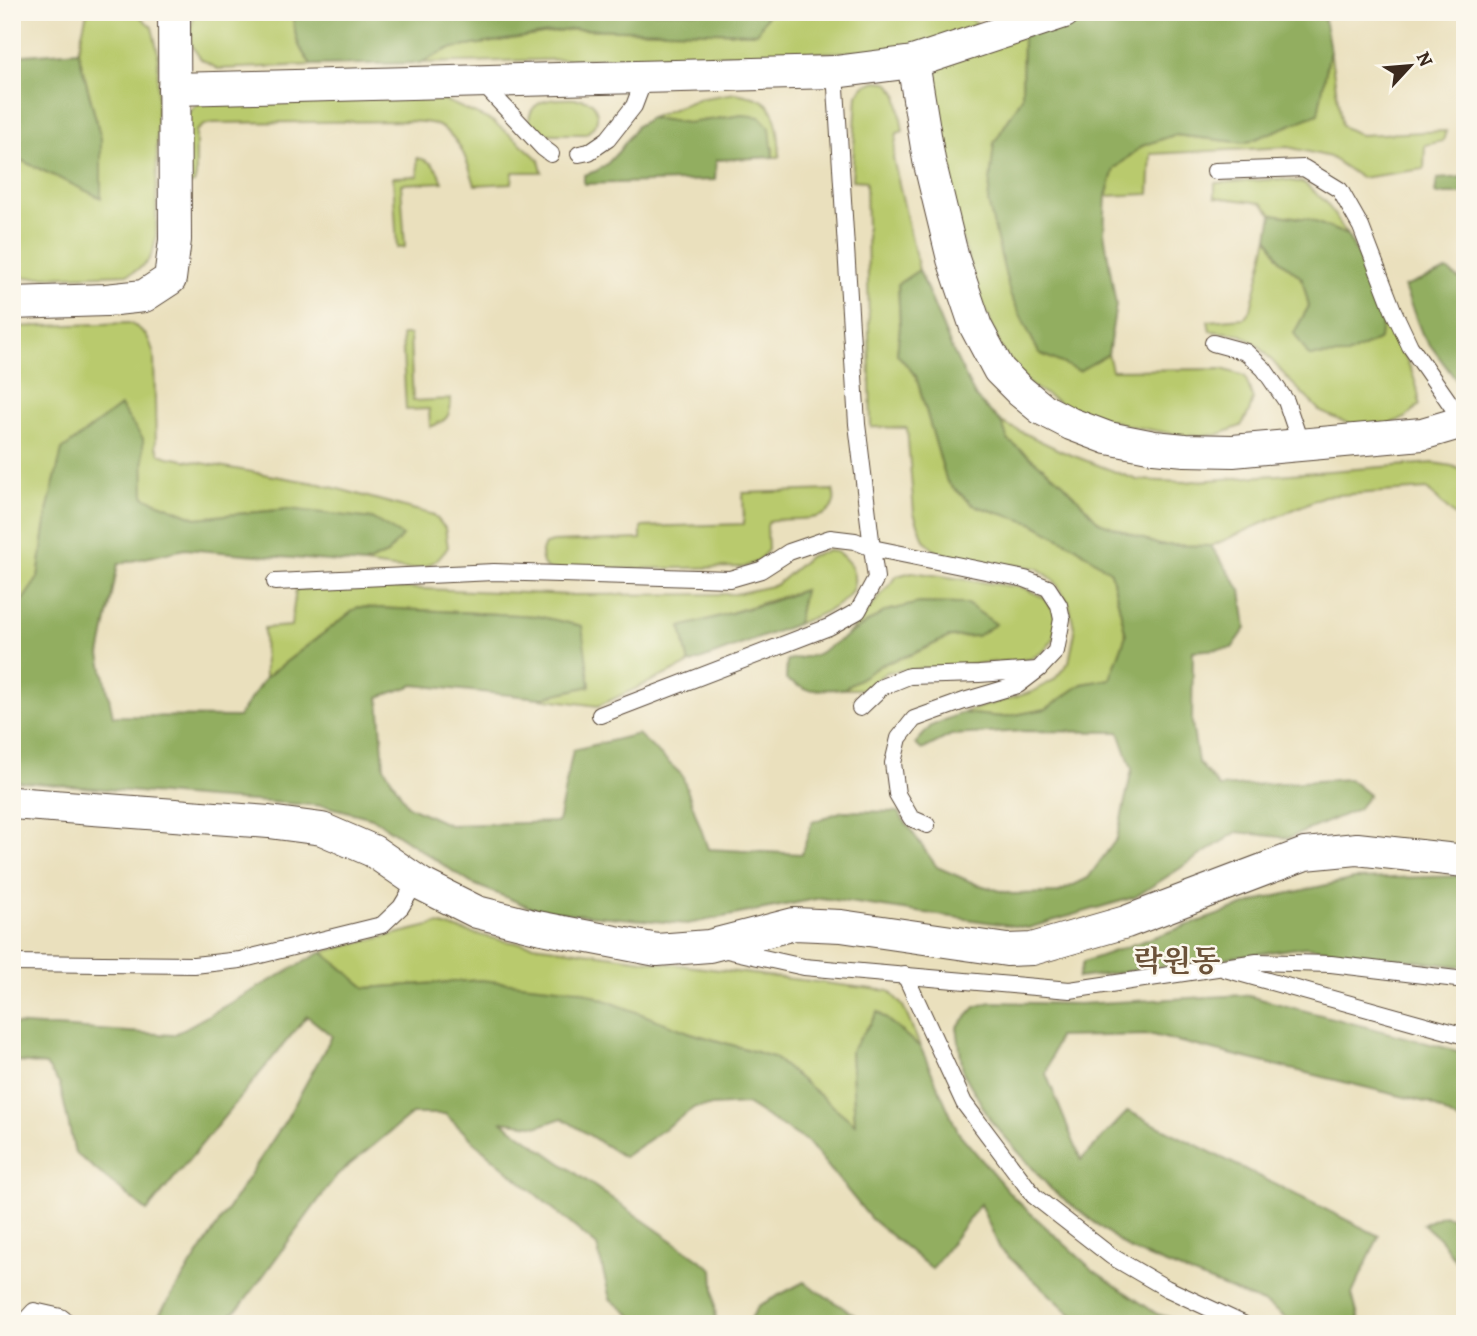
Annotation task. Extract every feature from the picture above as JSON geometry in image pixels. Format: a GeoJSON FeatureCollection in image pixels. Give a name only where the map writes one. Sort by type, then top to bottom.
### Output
{"type":"FeatureCollection","features":[{"type":"Feature","properties":{"kind":"street"},"geometry":{"type":"LineString","coordinates":[[12,303],[144,296],[170,279],[176,240],[174,12]]}},
{"type":"Feature","properties":{"kind":"street"},"geometry":{"type":"LineString","coordinates":[[174,89],[835,72],[913,62],[1064,12]]}},
{"type":"Feature","properties":{"kind":"street"},"geometry":{"type":"LineString","coordinates":[[913,62],[929,160],[953,258],[976,327],[999,370],[1042,409],[1108,438],[1185,450],[1233,451],[1422,434],[1464,423]]}},
{"type":"Feature","properties":{"kind":"street"},"geometry":{"type":"LineString","coordinates":[[12,803],[269,822],[322,829],[373,852],[411,877],[477,912],[537,927],[657,950],[709,946],[794,924],[841,926],[1007,950],[1032,949],[1126,922],[1305,854],[1357,849],[1465,861]]}},
{"type":"Feature","properties":{"kind":"lane"},"geometry":{"type":"LineString","coordinates":[[600,715],[829,627],[858,611],[876,578],[858,425],[835,72]]}},
{"type":"Feature","properties":{"kind":"lane"},"geometry":{"type":"LineString","coordinates":[[579,154],[589,152],[608,139],[634,106],[645,77]]}},
{"type":"Feature","properties":{"kind":"lane"},"geometry":{"type":"LineString","coordinates":[[480,81],[535,141],[551,154]]}},
{"type":"Feature","properties":{"kind":"lane"},"geometry":{"type":"LineString","coordinates":[[1215,171],[1304,168],[1340,190],[1361,226],[1392,310],[1409,346],[1464,423]]}},
{"type":"Feature","properties":{"kind":"lane"},"geometry":{"type":"LineString","coordinates":[[1213,343],[1246,352],[1264,369],[1286,401],[1301,445]]}},
{"type":"Feature","properties":{"kind":"lane"},"geometry":{"type":"LineString","coordinates":[[275,582],[494,572],[730,579],[761,570],[789,552],[830,538],[855,541],[872,548],[1025,579],[1048,588],[1059,605],[1062,619],[1056,651],[1039,670],[1018,685],[914,719],[899,738],[893,763],[897,794],[911,818],[927,825]]}},
{"type":"Feature","properties":{"kind":"lane"},"geometry":{"type":"LineString","coordinates":[[860,708],[882,687],[909,676],[1039,670]]}},
{"type":"Feature","properties":{"kind":"lane"},"geometry":{"type":"LineString","coordinates":[[12,962],[194,965],[240,960],[382,925],[406,900],[410,892],[411,877]]}},
{"type":"Feature","properties":{"kind":"lane"},"geometry":{"type":"LineString","coordinates":[[709,946],[804,967],[1070,990],[1257,962],[1331,964],[1465,980]]}},
{"type":"Feature","properties":{"kind":"lane"},"geometry":{"type":"LineString","coordinates":[[1219,967],[1465,1036]]}},
{"type":"Feature","properties":{"kind":"lane"},"geometry":{"type":"LineString","coordinates":[[905,975],[964,1103],[1034,1196],[1111,1256],[1166,1288],[1243,1324]]}},
{"type":"Feature","properties":{"kind":"lane"},"geometry":{"type":"LineString","coordinates":[[22,1324],[34,1311],[61,1317],[70,1324]]}},
{"type":"Feature","properties":{"kind":"green space"},"geometry":{"type":"Polygon","coordinates":[[[87,12],[137,14],[152,27],[158,53],[154,249],[146,263],[129,274],[12,278],[12,156],[101,197],[101,139],[78,51],[87,12]]]}},
{"type":"Feature","properties":{"kind":"green space"},"geometry":{"type":"Polygon","coordinates":[[[195,12],[293,12],[297,40],[312,65],[218,69],[201,59],[191,45],[190,30],[195,12]]]}},
{"type":"Feature","properties":{"kind":"green space"},"geometry":{"type":"Polygon","coordinates":[[[293,12],[769,12],[757,33],[574,29],[448,49],[421,63],[312,65],[297,40],[293,12]]]}},
{"type":"Feature","properties":{"kind":"green space"},"geometry":{"type":"Polygon","coordinates":[[[769,12],[959,12],[978,24],[930,44],[889,51],[421,63],[448,49],[574,29],[756,33],[769,12]]]}},
{"type":"Feature","properties":{"kind":"green space"},"geometry":{"type":"Polygon","coordinates":[[[1107,12],[1323,12],[1330,50],[1318,114],[1245,143],[1174,135],[1142,146],[1114,169],[1106,196],[1104,232],[1116,305],[1108,354],[1079,371],[1039,353],[1010,294],[988,202],[994,143],[1022,98],[1023,36],[1107,12]]]}},
{"type":"Feature","properties":{"kind":"green space"},"geometry":{"type":"Polygon","coordinates":[[[1023,36],[1022,98],[994,143],[1010,294],[1039,353],[1079,371],[1108,354],[1112,370],[1222,369],[1245,376],[1253,399],[1241,426],[1217,435],[1185,436],[1130,426],[1067,407],[1030,385],[1002,351],[980,296],[945,186],[924,84],[932,68],[1023,36]]]}},
{"type":"Feature","properties":{"kind":"green space"},"geometry":{"type":"Polygon","coordinates":[[[1330,50],[1342,126],[1360,135],[1446,131],[1443,141],[1425,145],[1424,169],[1361,178],[1330,157],[1288,147],[1151,154],[1149,194],[1106,196],[1114,169],[1142,146],[1174,135],[1245,143],[1317,114],[1330,50]]]}},
{"type":"Feature","properties":{"kind":"green space"},"geometry":{"type":"Polygon","coordinates":[[[78,51],[101,139],[101,198],[12,156],[12,56],[78,51]]]}},
{"type":"Feature","properties":{"kind":"green space"},"geometry":{"type":"Polygon","coordinates":[[[876,81],[887,82],[897,93],[903,131],[897,133],[893,158],[919,270],[898,284],[900,326],[897,354],[916,376],[947,482],[973,505],[1032,523],[1076,547],[1111,572],[1126,635],[1110,679],[1082,684],[1046,709],[1004,717],[961,713],[1032,692],[1054,680],[1069,662],[1075,632],[1069,604],[1054,580],[1037,568],[961,559],[937,552],[924,540],[914,513],[907,428],[871,427],[866,181],[852,180],[857,95],[864,86],[876,81]]]}},
{"type":"Feature","properties":{"kind":"green space"},"geometry":{"type":"Polygon","coordinates":[[[735,93],[757,98],[768,105],[776,123],[780,157],[773,157],[773,148],[743,115],[687,123],[650,118],[698,99],[735,93]]]}},
{"type":"Feature","properties":{"kind":"green space"},"geometry":{"type":"Polygon","coordinates":[[[411,94],[444,100],[492,121],[539,160],[542,172],[513,172],[512,183],[475,185],[466,158],[456,141],[443,128],[428,123],[213,123],[196,131],[196,177],[194,183],[188,185],[185,117],[201,102],[411,94]]]}},
{"type":"Feature","properties":{"kind":"green space"},"geometry":{"type":"Polygon","coordinates":[[[556,99],[582,99],[592,102],[597,112],[596,123],[586,134],[540,134],[529,122],[530,113],[540,103],[556,99]]]}},
{"type":"Feature","properties":{"kind":"green space"},"geometry":{"type":"Polygon","coordinates":[[[743,115],[760,117],[770,128],[773,157],[716,160],[715,180],[584,184],[584,175],[607,164],[637,126],[650,118],[688,123],[743,115]]]}},
{"type":"Feature","properties":{"kind":"green space"},"geometry":{"type":"Polygon","coordinates":[[[417,158],[433,166],[443,182],[401,184],[405,247],[397,248],[393,177],[418,176],[417,158]]]}},
{"type":"Feature","properties":{"kind":"green space"},"geometry":{"type":"Polygon","coordinates":[[[1465,177],[1465,194],[1435,194],[1437,179],[1465,177]]]}},
{"type":"Feature","properties":{"kind":"green space"},"geometry":{"type":"Polygon","coordinates":[[[1280,179],[1304,183],[1326,202],[1347,235],[1308,219],[1272,214],[1262,203],[1215,197],[1215,183],[1280,179]]]}},
{"type":"Feature","properties":{"kind":"green space"},"geometry":{"type":"Polygon","coordinates":[[[1272,214],[1308,219],[1347,235],[1370,277],[1383,316],[1380,339],[1347,355],[1309,356],[1294,333],[1309,306],[1302,278],[1280,260],[1268,237],[1272,214]]]}},
{"type":"Feature","properties":{"kind":"green space"},"geometry":{"type":"Polygon","coordinates":[[[1268,237],[1280,260],[1302,278],[1309,306],[1294,333],[1347,355],[1379,339],[1383,316],[1416,383],[1419,405],[1405,418],[1386,425],[1347,423],[1321,412],[1260,347],[1240,334],[1210,331],[1208,321],[1244,318],[1251,309],[1268,237]]]}},
{"type":"Feature","properties":{"kind":"green space"},"geometry":{"type":"Polygon","coordinates":[[[919,270],[976,398],[1001,422],[1008,440],[1063,483],[1099,522],[1159,545],[1211,546],[1241,590],[1246,628],[1232,648],[1193,651],[1192,723],[1198,762],[1219,787],[1349,779],[1369,795],[1358,809],[1289,838],[1237,832],[1135,897],[1028,928],[821,898],[687,924],[532,908],[471,883],[372,818],[326,806],[12,781],[12,616],[38,578],[48,507],[62,450],[120,406],[143,439],[144,497],[196,518],[289,509],[373,519],[402,536],[387,554],[364,564],[185,549],[118,564],[100,655],[113,716],[238,717],[265,678],[358,607],[537,616],[582,626],[590,686],[539,698],[414,685],[379,697],[384,767],[408,806],[449,825],[558,822],[573,750],[638,734],[682,775],[708,849],[802,854],[812,822],[843,811],[898,812],[937,867],[976,884],[1012,894],[1057,893],[1088,878],[1117,838],[1132,769],[1119,732],[1026,731],[951,735],[922,750],[915,744],[931,726],[961,713],[1004,717],[1046,709],[1082,684],[1110,679],[1126,635],[1111,572],[1076,547],[1032,523],[973,505],[947,482],[916,376],[897,354],[900,326],[898,284],[919,270]]]}},
{"type":"Feature","properties":{"kind":"green space"},"geometry":{"type":"Polygon","coordinates":[[[1447,270],[1465,283],[1465,392],[1422,334],[1404,287],[1447,270]]]}},
{"type":"Feature","properties":{"kind":"green space"},"geometry":{"type":"Polygon","coordinates":[[[129,323],[146,336],[154,356],[156,446],[160,454],[320,484],[434,515],[445,528],[448,547],[431,564],[410,569],[388,568],[364,564],[387,554],[289,509],[196,518],[143,497],[143,439],[48,507],[38,578],[12,616],[12,327],[129,323]]]}},
{"type":"Feature","properties":{"kind":"green space"},"geometry":{"type":"Polygon","coordinates":[[[402,335],[410,335],[413,401],[451,399],[447,418],[430,427],[429,409],[406,410],[402,335]]]}},
{"type":"Feature","properties":{"kind":"green space"},"geometry":{"type":"Polygon","coordinates":[[[1001,422],[1061,451],[1137,480],[1184,482],[1434,463],[1452,466],[1465,472],[1465,526],[1427,489],[1324,496],[1211,546],[1159,545],[1099,522],[1063,483],[1008,440],[1001,422]]]}},
{"type":"Feature","properties":{"kind":"green space"},"geometry":{"type":"Polygon","coordinates":[[[833,490],[834,502],[824,514],[806,519],[769,521],[768,550],[758,561],[745,567],[554,570],[546,569],[542,559],[545,544],[553,542],[641,539],[641,527],[744,524],[743,493],[833,490]]]}},
{"type":"Feature","properties":{"kind":"green space"},"geometry":{"type":"Polygon","coordinates":[[[834,551],[846,560],[854,580],[852,590],[838,605],[797,624],[804,590],[681,628],[689,664],[598,706],[539,698],[590,686],[581,626],[537,616],[358,607],[265,678],[264,628],[291,626],[296,589],[399,588],[573,595],[735,594],[776,585],[810,556],[834,551]]]}},
{"type":"Feature","properties":{"kind":"green space"},"geometry":{"type":"Polygon","coordinates":[[[912,572],[1024,588],[1043,597],[1054,611],[1056,624],[1053,640],[1044,651],[1030,659],[887,672],[863,689],[843,689],[883,664],[913,654],[949,637],[977,636],[995,624],[967,604],[886,611],[848,634],[897,576],[912,572]]]}},
{"type":"Feature","properties":{"kind":"green space"},"geometry":{"type":"Polygon","coordinates":[[[804,590],[797,624],[689,664],[681,627],[804,590]]]}},
{"type":"Feature","properties":{"kind":"green space"},"geometry":{"type":"Polygon","coordinates":[[[919,603],[967,604],[996,624],[977,636],[949,637],[883,664],[843,689],[807,690],[786,680],[787,660],[816,655],[886,611],[919,603]]]}},
{"type":"Feature","properties":{"kind":"green space"},"geometry":{"type":"Polygon","coordinates":[[[1465,876],[1465,967],[1305,947],[1078,978],[1083,962],[1263,899],[1354,879],[1465,876]]]}},
{"type":"Feature","properties":{"kind":"green space"},"geometry":{"type":"Polygon","coordinates":[[[437,924],[504,941],[889,991],[903,1006],[921,1048],[878,1012],[851,1052],[855,1125],[773,1057],[691,1033],[481,980],[366,988],[322,952],[437,924]]]}},
{"type":"Feature","properties":{"kind":"green space"},"geometry":{"type":"Polygon","coordinates":[[[322,952],[366,988],[481,980],[579,990],[691,1033],[773,1057],[855,1124],[851,1051],[878,1012],[921,1048],[958,1132],[1014,1198],[1093,1270],[1157,1314],[1192,1324],[1088,1324],[1073,1316],[1000,1249],[980,1204],[932,1269],[871,1219],[808,1142],[746,1104],[695,1107],[624,1157],[562,1118],[539,1126],[501,1121],[713,1269],[716,1324],[642,1324],[610,1299],[597,1246],[445,1114],[412,1114],[337,1175],[241,1306],[219,1324],[153,1324],[287,1118],[332,1036],[307,1016],[147,1211],[75,1153],[60,1085],[46,1065],[12,1061],[12,1024],[173,1035],[322,952]]]}},
{"type":"Feature","properties":{"kind":"green space"},"geometry":{"type":"Polygon","coordinates":[[[1245,995],[1465,1053],[1465,1125],[1429,1103],[1152,1035],[1058,1037],[1046,1074],[1081,1160],[1128,1111],[1379,1236],[1352,1294],[1360,1324],[1293,1324],[1268,1305],[1129,1249],[1051,1189],[991,1121],[963,1072],[957,1027],[975,1007],[991,1002],[1079,1004],[1245,995]]]}},
{"type":"Feature","properties":{"kind":"green space"},"geometry":{"type":"Polygon","coordinates":[[[1443,1215],[1465,1222],[1465,1275],[1440,1239],[1423,1224],[1443,1215]]]}},
{"type":"Feature","properties":{"kind":"green space"},"geometry":{"type":"Polygon","coordinates":[[[804,1282],[868,1324],[748,1324],[758,1306],[804,1282]]]}},
{"type":"Feature","properties":{"kind":"district","name":"락원동"},"geometry":{"type":"Point","coordinates":[1177,961]}}]}
